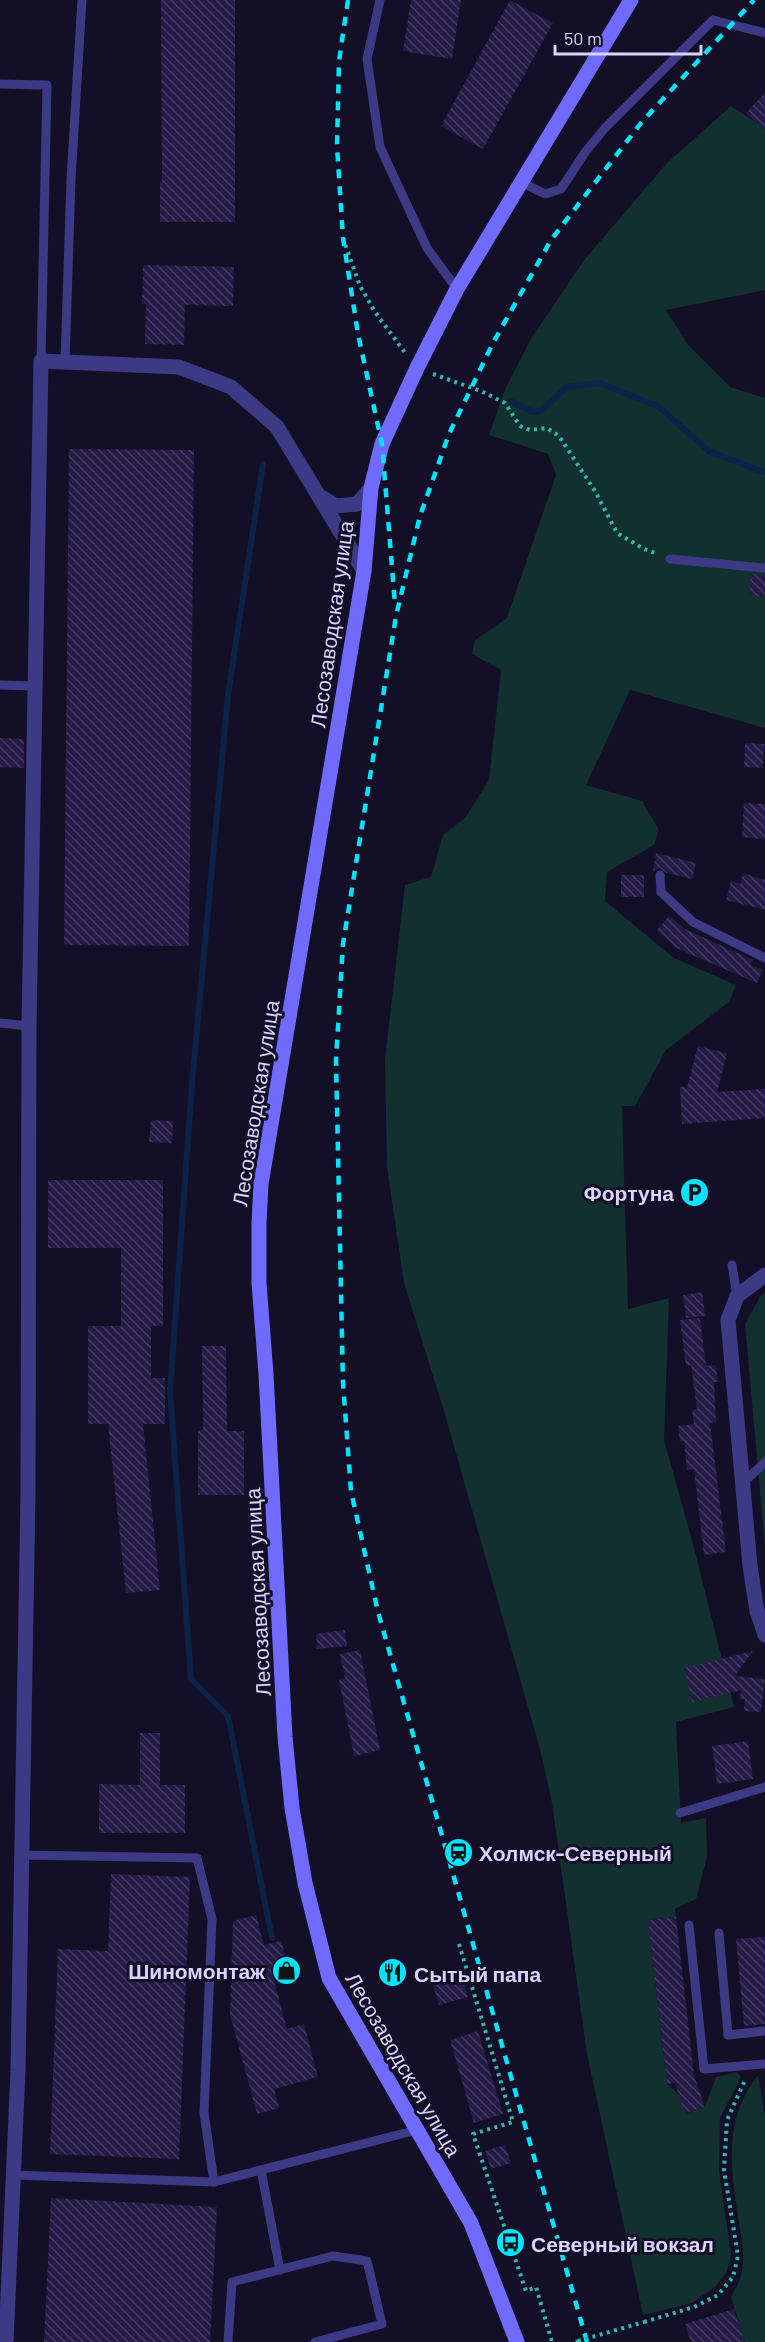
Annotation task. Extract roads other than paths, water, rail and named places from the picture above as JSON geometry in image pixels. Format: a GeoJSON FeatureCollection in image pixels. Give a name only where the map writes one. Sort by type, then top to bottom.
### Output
{"type":"FeatureCollection","features":[{"type":"Feature","properties":{"kind":"main road","name":"Лесозаводская улица"},"geometry":{"type":"LineString","coordinates":[[518,2342],[471,2223],[329,1978],[305,1883],[292,1808],[285,1737],[266,1374],[259,1284],[259,1223],[261,1184],[364,571],[371,488],[382,444],[457,289],[631,0]]}},
{"type":"Feature","properties":{"kind":"street"},"geometry":{"type":"LineString","coordinates":[[6,2342],[13,2175],[28,1495],[29,1026],[42,361],[179,367],[231,387],[278,427],[364,571]]}},
{"type":"Feature","properties":{"kind":"street"},"geometry":{"type":"LineString","coordinates":[[321,497],[336,506],[357,504],[371,488]]}},
{"type":"Feature","properties":{"kind":"street"},"geometry":{"type":"LineString","coordinates":[[765,1275],[737,1296],[728,1320],[751,1578],[757,1611],[765,1635]]}},
{"type":"Feature","properties":{"kind":"lane"},"geometry":{"type":"LineString","coordinates":[[65,362],[71,179],[82,0]]}},
{"type":"Feature","properties":{"kind":"lane"},"geometry":{"type":"LineString","coordinates":[[380,0],[367,59],[380,147],[427,248],[457,289]]}},
{"type":"Feature","properties":{"kind":"lane"},"geometry":{"type":"LineString","coordinates":[[521,182],[545,194],[561,189],[586,151],[605,128],[713,20],[765,33]]}},
{"type":"Feature","properties":{"kind":"lane"},"geometry":{"type":"LineString","coordinates":[[0,84],[47,85],[42,361]]}},
{"type":"Feature","properties":{"kind":"lane"},"geometry":{"type":"LineString","coordinates":[[670,559],[765,567]]}},
{"type":"Feature","properties":{"kind":"lane"},"geometry":{"type":"LineString","coordinates":[[0,685],[36,686]]}},
{"type":"Feature","properties":{"kind":"lane"},"geometry":{"type":"LineString","coordinates":[[660,875],[661,892],[693,922],[765,958]]}},
{"type":"Feature","properties":{"kind":"lane"},"geometry":{"type":"LineString","coordinates":[[0,1023],[29,1026]]}},
{"type":"Feature","properties":{"kind":"lane"},"geometry":{"type":"LineString","coordinates":[[732,1265],[737,1296]]}},
{"type":"Feature","properties":{"kind":"lane"},"geometry":{"type":"LineString","coordinates":[[742,1484],[765,1462]]}},
{"type":"Feature","properties":{"kind":"lane"},"geometry":{"type":"LineString","coordinates":[[680,1813],[765,1786]]}},
{"type":"Feature","properties":{"kind":"lane"},"geometry":{"type":"LineString","coordinates":[[21,1855],[197,1858],[212,1919],[204,2113],[214,2182]]}},
{"type":"Feature","properties":{"kind":"lane"},"geometry":{"type":"LineString","coordinates":[[689,1925],[704,2069],[765,2064]]}},
{"type":"Feature","properties":{"kind":"lane"},"geometry":{"type":"LineString","coordinates":[[719,1933],[728,2035],[765,2031]]}},
{"type":"Feature","properties":{"kind":"lane"},"geometry":{"type":"LineString","coordinates":[[13,2175],[214,2182],[417,2130]]}},
{"type":"Feature","properties":{"kind":"lane"},"geometry":{"type":"LineString","coordinates":[[261,2170],[280,2270]]}},
{"type":"Feature","properties":{"kind":"lane"},"geometry":{"type":"LineString","coordinates":[[228,2342],[232,2282],[333,2256],[367,2261],[382,2325],[315,2342]]}},
{"type":"Feature","properties":{"kind":"waterway"},"geometry":{"type":"LineString","coordinates":[[510,401],[533,412],[542,410],[566,387],[600,383],[659,407],[710,452],[765,472]]}},
{"type":"Feature","properties":{"kind":"waterway"},"geometry":{"type":"LineString","coordinates":[[263,464],[228,695],[192,1083],[170,1391],[191,1679],[228,1716],[272,1938]]}},
{"type":"Feature","properties":{"kind":"railway"},"geometry":{"type":"LineString","coordinates":[[348,0],[339,61],[337,146],[343,238],[358,334],[382,444],[395,604]]}},
{"type":"Feature","properties":{"kind":"railway"},"geometry":{"type":"LineString","coordinates":[[587,2342],[378,1612],[351,1491],[343,1383],[336,1060],[343,944],[396,616],[420,516],[449,434],[493,343],[551,240],[641,123],[754,0]]}},
{"type":"Feature","properties":{"kind":"place","name":"Фортуна"},"geometry":{"type":"Point","coordinates":[695,1192]}},
{"type":"Feature","properties":{"kind":"place","name":"Холмск-Северный"},"geometry":{"type":"Point","coordinates":[458,1852]}},
{"type":"Feature","properties":{"kind":"place","name":"Шиномонтаж"},"geometry":{"type":"Point","coordinates":[286,1970]}},
{"type":"Feature","properties":{"kind":"place","name":"Сытый папа"},"geometry":{"type":"Point","coordinates":[393,1973]}},
{"type":"Feature","properties":{"kind":"place","name":"Северный вокзал"},"geometry":{"type":"Point","coordinates":[510,2243]}}]}
